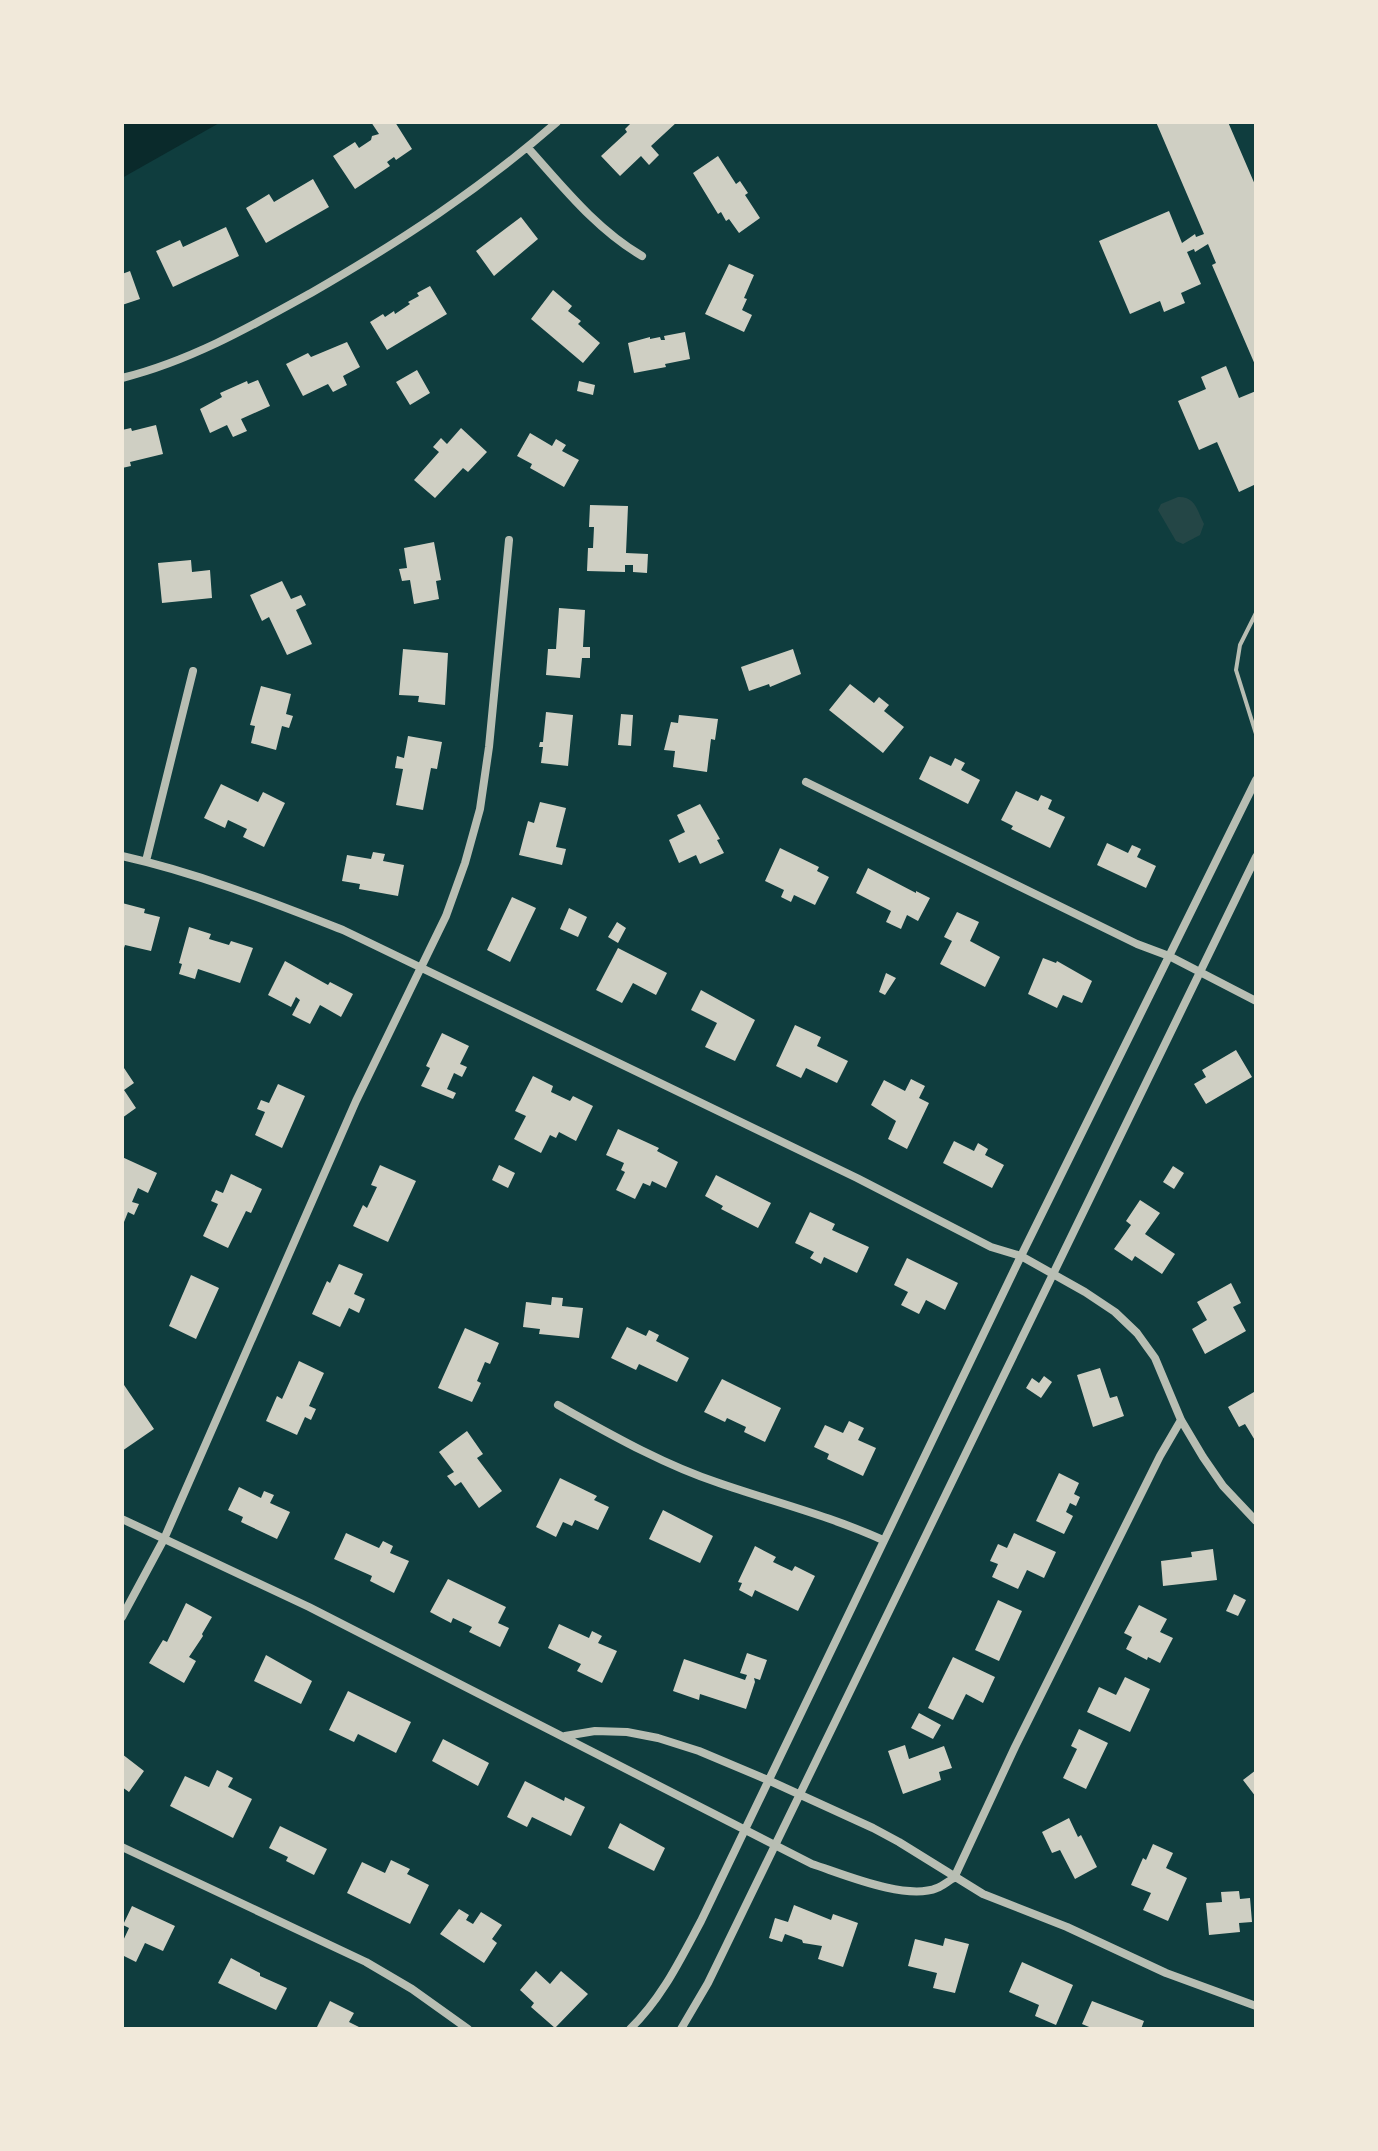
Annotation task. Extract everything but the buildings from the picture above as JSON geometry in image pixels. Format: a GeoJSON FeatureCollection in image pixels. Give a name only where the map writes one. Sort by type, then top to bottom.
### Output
{"type":"FeatureCollection","features":[{"type":"Feature","properties":{"kind":"street"},"geometry":{"type":"LineString","coordinates":[[122,378],[175,362],[221,342],[395,244],[464,197],[557,122]]}},
{"type":"Feature","properties":{"kind":"street"},"geometry":{"type":"LineString","coordinates":[[528,148],[598,225],[619,243],[642,256]]}},
{"type":"Feature","properties":{"kind":"street"},"geometry":{"type":"LineString","coordinates":[[122,1617],[164,1539],[356,1101],[446,916],[461,877],[480,809],[509,540]]}},
{"type":"Feature","properties":{"kind":"street"},"geometry":{"type":"LineString","coordinates":[[146,861],[193,671]]}},
{"type":"Feature","properties":{"kind":"street"},"geometry":{"type":"LineString","coordinates":[[630,2029],[672,1977],[1021,1256],[1256,780]]}},
{"type":"Feature","properties":{"kind":"street"},"geometry":{"type":"LineString","coordinates":[[806,782],[1137,944],[1200,971],[1256,1001]]}},
{"type":"Feature","properties":{"kind":"street"},"geometry":{"type":"LineString","coordinates":[[122,856],[263,898],[343,930],[857,1178],[991,1247],[1021,1256],[1053,1273],[1115,1312],[1137,1333],[1155,1358],[1181,1420],[1223,1486],[1256,1521]]}},
{"type":"Feature","properties":{"kind":"street"},"geometry":{"type":"LineString","coordinates":[[681,2029],[708,1983],[1256,857]]}},
{"type":"Feature","properties":{"kind":"street"},"geometry":{"type":"LineString","coordinates":[[558,1405],[617,1438],[691,1472],[851,1526],[883,1540]]}},
{"type":"Feature","properties":{"kind":"street"},"geometry":{"type":"LineString","coordinates":[[122,1519],[309,1607],[812,1864],[857,1879],[921,1891],[936,1889],[954,1878],[1022,1733],[1160,1456],[1181,1420]]}},
{"type":"Feature","properties":{"kind":"street"},"geometry":{"type":"LineString","coordinates":[[564,1736],[595,1731],[627,1732],[699,1751],[899,1842],[983,1894],[1067,1927],[1166,1973],[1256,2006]]}},
{"type":"Feature","properties":{"kind":"street"},"geometry":{"type":"LineString","coordinates":[[122,1847],[366,1962],[412,1989],[468,2029]]}},
{"type":"Feature","properties":{"kind":"lane"},"geometry":{"type":"LineString","coordinates":[[1256,613],[1237,656],[1236,670],[1256,734]]}},
{"type":"Feature","properties":{"kind":"shaded area"},"geometry":{"type":"Polygon","coordinates":[[[122,122],[221,122],[122,178],[122,122]]]}},
{"type":"Feature","properties":{"kind":"shaded area"},"geometry":{"type":"Polygon","coordinates":[[[1178,497],[1192,501],[1204,524],[1200,535],[1183,544],[1176,541],[1158,510],[1161,504],[1178,497]]]}}]}
